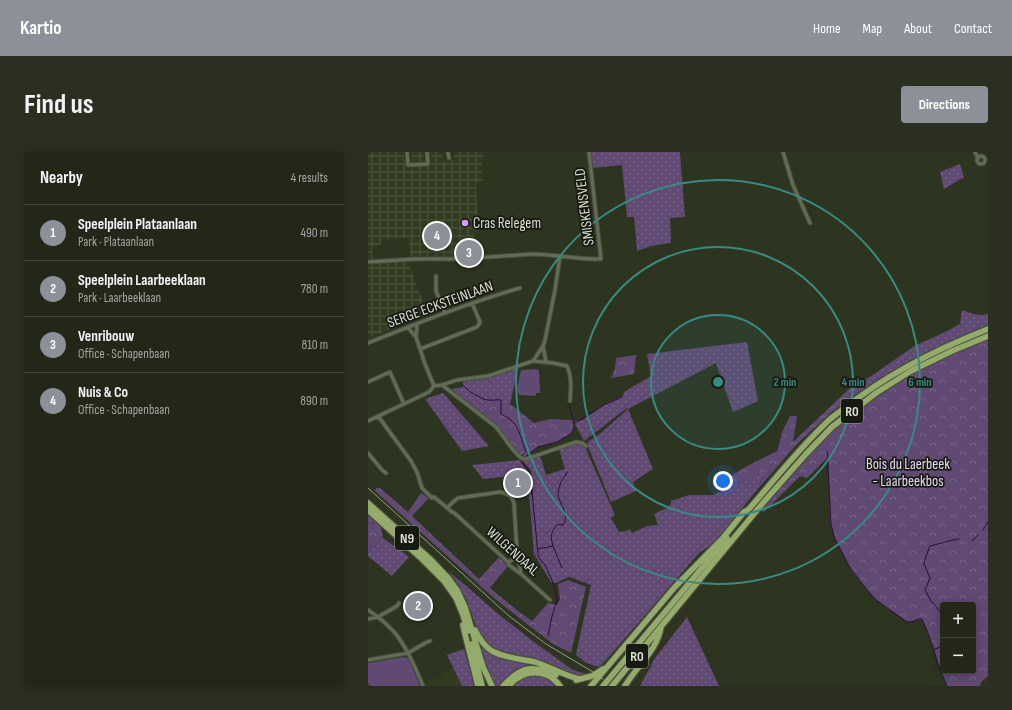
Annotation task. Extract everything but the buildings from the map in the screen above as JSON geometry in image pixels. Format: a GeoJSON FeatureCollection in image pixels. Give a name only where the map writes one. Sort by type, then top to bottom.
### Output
{"type":"FeatureCollection","features":[{"type":"Feature","properties":{"kind":"highway","name":"R0"},"geometry":{"type":"LineString","coordinates":[[603,686],[747,514],[749,509],[800,450],[827,422],[858,397],[907,366],[949,345],[988,329]]}},
{"type":"Feature","properties":{"kind":"highway","name":"R0"},"geometry":{"type":"LineString","coordinates":[[612,686],[762,504],[832,427],[876,393],[911,371],[952,351],[988,336]]}},
{"type":"Feature","properties":{"kind":"highway","name":"N9"},"geometry":{"type":"LineString","coordinates":[[368,503],[430,559],[449,579],[461,599],[483,667],[492,686]]}},
{"type":"Feature","properties":{"kind":"highway"},"geometry":{"type":"LineString","coordinates":[[591,686],[682,579],[722,538],[744,512],[749,509]]}},
{"type":"Feature","properties":{"kind":"highway","name":"N9"},"geometry":{"type":"LineString","coordinates":[[368,510],[438,573],[451,590],[466,616],[482,686]]}},
{"type":"Feature","properties":{"kind":"highway"},"geometry":{"type":"LineString","coordinates":[[466,616],[479,639],[492,651],[500,655],[540,664],[579,679]]}},
{"type":"Feature","properties":{"kind":"highway"},"geometry":{"type":"LineString","coordinates":[[466,616],[463,621],[478,686]]}},
{"type":"Feature","properties":{"kind":"highway"},"geometry":{"type":"LineString","coordinates":[[625,685],[660,635],[661,626]]}},
{"type":"Feature","properties":{"kind":"highway"},"geometry":{"type":"LineString","coordinates":[[503,686],[515,674],[533,668],[547,671],[575,681],[592,676],[606,667]]}},
{"type":"Feature","properties":{"kind":"highway"},"geometry":{"type":"LineString","coordinates":[[509,686],[520,676],[535,672],[548,676],[560,686]]}},
{"type":"Feature","properties":{"kind":"street"},"geometry":{"type":"LineString","coordinates":[[407,152],[408,166],[428,164],[427,152]]}},
{"type":"Feature","properties":{"kind":"street"},"geometry":{"type":"LineString","coordinates":[[448,152],[448,158]]}},
{"type":"Feature","properties":{"kind":"street","name":"SMISKENSVELD"},"geometry":{"type":"LineString","coordinates":[[560,256],[582,259],[601,259],[589,152]]}},
{"type":"Feature","properties":{"kind":"street"},"geometry":{"type":"LineString","coordinates":[[783,152],[793,185],[810,223]]}},
{"type":"Feature","properties":{"kind":"street"},"geometry":{"type":"LineString","coordinates":[[975,152],[978,158]]}},
{"type":"Feature","properties":{"kind":"street"},"geometry":{"type":"LineString","coordinates":[[368,262],[415,259],[461,259],[532,254],[560,256],[555,290],[543,346],[533,361]]}},
{"type":"Feature","properties":{"kind":"street"},"geometry":{"type":"LineString","coordinates":[[436,276],[436,290],[445,313]]}},
{"type":"Feature","properties":{"kind":"street","name":"SERGE ECKSTEINLAAN"},"geometry":{"type":"LineString","coordinates":[[368,343],[472,303],[520,288]]}},
{"type":"Feature","properties":{"kind":"street"},"geometry":{"type":"LineString","coordinates":[[420,349],[477,327],[480,322],[472,303]]}},
{"type":"Feature","properties":{"kind":"street"},"geometry":{"type":"LineString","coordinates":[[416,324],[416,337]]}},
{"type":"Feature","properties":{"kind":"street"},"geometry":{"type":"LineString","coordinates":[[408,327],[416,337],[434,386]]}},
{"type":"Feature","properties":{"kind":"street"},"geometry":{"type":"LineString","coordinates":[[543,346],[546,362]]}},
{"type":"Feature","properties":{"kind":"street"},"geometry":{"type":"LineString","coordinates":[[368,421],[429,392],[434,386],[457,380],[488,376],[533,361],[561,364],[566,366],[571,383],[570,401]]}},
{"type":"Feature","properties":{"kind":"street"},"geometry":{"type":"LineString","coordinates":[[368,382],[390,372],[404,404]]}},
{"type":"Feature","properties":{"kind":"street"},"geometry":{"type":"LineString","coordinates":[[442,385],[495,426],[522,458],[526,459],[576,442],[582,443],[586,446]]}},
{"type":"Feature","properties":{"kind":"street","name":"WILGENDAAL"},"geometry":{"type":"LineString","coordinates":[[378,416],[411,461],[417,472],[422,488],[459,519],[461,519],[508,562],[509,565],[550,600]]}},
{"type":"Feature","properties":{"kind":"street"},"geometry":{"type":"LineString","coordinates":[[368,453],[382,470],[386,472]]}},
{"type":"Feature","properties":{"kind":"street"},"geometry":{"type":"LineString","coordinates":[[447,508],[458,498],[500,492],[508,494],[514,503],[517,551],[521,574]]}},
{"type":"Feature","properties":{"kind":"street"},"geometry":{"type":"LineString","coordinates":[[508,562],[515,557],[517,551]]}},
{"type":"Feature","properties":{"kind":"street"},"geometry":{"type":"LineString","coordinates":[[368,620],[378,617],[399,603]]}},
{"type":"Feature","properties":{"kind":"street"},"geometry":{"type":"LineString","coordinates":[[368,610],[395,633],[408,653],[423,686]]}},
{"type":"Feature","properties":{"kind":"street"},"geometry":{"type":"LineString","coordinates":[[368,660],[408,653],[430,641]]}},
{"type":"Feature","properties":{"kind":"shaded area"},"geometry":{"type":"Polygon","coordinates":[[[403,152],[406,170],[412,169],[412,152],[423,152],[424,163],[420,166],[431,166],[431,152],[442,152],[443,161],[455,160],[454,152],[483,152],[483,182],[476,183],[478,231],[474,232],[475,256],[410,256],[407,238],[389,239],[377,246],[372,247],[373,259],[368,259],[368,153],[403,152]]]}},
{"type":"Feature","properties":{"kind":"shaded area"},"geometry":{"type":"Polygon","coordinates":[[[408,262],[428,315],[368,338],[368,264],[408,262]]]}},
{"type":"Feature","properties":{"kind":"shaded area"},"geometry":{"type":"Polygon","coordinates":[[[453,668],[462,686],[427,686],[425,683],[442,676],[441,673],[453,668]]]}},
{"type":"Feature","properties":{"kind":"green space"},"geometry":{"type":"Polygon","coordinates":[[[591,152],[680,152],[685,217],[670,218],[671,243],[651,246],[637,251],[634,217],[627,217],[622,165],[592,168],[591,152]]]}},
{"type":"Feature","properties":{"kind":"green space"},"geometry":{"type":"Polygon","coordinates":[[[960,164],[964,177],[944,189],[940,172],[960,164]]]}},
{"type":"Feature","properties":{"kind":"green space"},"geometry":{"type":"Polygon","coordinates":[[[962,310],[978,315],[988,314],[988,325],[948,343],[889,373],[833,411],[852,393],[865,384],[863,381],[916,345],[960,324],[962,310]]]}},
{"type":"Feature","properties":{"kind":"green space","name":"Bois du Laerbeek - Laarbeekbos"},"geometry":{"type":"Polygon","coordinates":[[[988,339],[988,676],[981,682],[980,686],[947,686],[942,674],[976,674],[976,602],[940,602],[940,669],[922,620],[907,622],[876,600],[851,570],[835,539],[830,521],[828,457],[807,478],[800,476],[763,513],[764,506],[798,467],[834,429],[851,414],[888,388],[946,357],[988,339]]]}},
{"type":"Feature","properties":{"kind":"green space"},"geometry":{"type":"Polygon","coordinates":[[[747,342],[758,401],[733,412],[716,363],[628,409],[627,408],[584,441],[575,424],[575,421],[583,420],[605,404],[623,396],[624,392],[651,376],[647,354],[747,342]]]}},
{"type":"Feature","properties":{"kind":"green space"},"geometry":{"type":"Polygon","coordinates":[[[636,355],[634,374],[611,378],[615,368],[616,358],[636,355]]]}},
{"type":"Feature","properties":{"kind":"green space"},"geometry":{"type":"Polygon","coordinates":[[[518,369],[510,404],[493,400],[483,416],[452,389],[463,387],[463,381],[487,378],[518,369]]]}},
{"type":"Feature","properties":{"kind":"green space"},"geometry":{"type":"Polygon","coordinates":[[[537,369],[539,371],[540,393],[536,393],[536,396],[519,395],[517,388],[521,370],[537,369]]]}},
{"type":"Feature","properties":{"kind":"green space"},"geometry":{"type":"Polygon","coordinates":[[[863,381],[865,384],[852,393],[797,444],[757,490],[760,482],[771,469],[723,490],[718,484],[749,465],[777,451],[783,430],[790,416],[797,416],[793,442],[850,388],[863,381]]]}},
{"type":"Feature","properties":{"kind":"green space"},"geometry":{"type":"Polygon","coordinates":[[[443,393],[489,446],[462,451],[425,399],[443,393]]]}},
{"type":"Feature","properties":{"kind":"green space"},"geometry":{"type":"Polygon","coordinates":[[[493,399],[510,404],[534,423],[550,419],[573,420],[574,428],[571,434],[557,442],[538,447],[522,458],[483,416],[493,399]]]}},
{"type":"Feature","properties":{"kind":"green space"},"geometry":{"type":"Polygon","coordinates":[[[628,409],[653,469],[633,482],[636,491],[611,502],[587,444],[628,409]]]}},
{"type":"Feature","properties":{"kind":"green space"},"geometry":{"type":"Polygon","coordinates":[[[575,443],[585,447],[615,515],[611,518],[619,532],[630,529],[632,533],[647,526],[658,525],[654,514],[667,508],[671,504],[671,501],[689,495],[713,495],[772,468],[760,482],[757,490],[714,543],[699,553],[599,667],[586,663],[576,655],[591,585],[569,577],[555,583],[551,582],[534,554],[529,494],[533,495],[531,472],[522,461],[540,455],[546,475],[565,469],[559,449],[575,443]]]}},
{"type":"Feature","properties":{"kind":"green space"},"geometry":{"type":"Polygon","coordinates":[[[519,460],[529,474],[483,479],[472,465],[519,460]]]}},
{"type":"Feature","properties":{"kind":"green space"},"geometry":{"type":"Polygon","coordinates":[[[529,474],[531,494],[516,495],[508,489],[506,476],[529,474]]]}},
{"type":"Feature","properties":{"kind":"green space"},"geometry":{"type":"Polygon","coordinates":[[[376,488],[380,488],[408,512],[421,493],[429,498],[412,516],[479,579],[499,557],[508,566],[490,588],[532,621],[548,603],[557,605],[560,599],[558,584],[568,580],[586,587],[571,653],[553,644],[494,598],[375,491],[376,488]]]}},
{"type":"Feature","properties":{"kind":"green space"},"geometry":{"type":"Polygon","coordinates":[[[368,515],[381,527],[383,538],[409,557],[392,576],[368,556],[368,553],[381,539],[373,523],[368,522],[368,515]]]}},
{"type":"Feature","properties":{"kind":"green space"},"geometry":{"type":"Polygon","coordinates":[[[368,522],[374,524],[381,539],[368,553],[368,522]]]}},
{"type":"Feature","properties":{"kind":"green space"},"geometry":{"type":"Polygon","coordinates":[[[448,571],[534,642],[573,670],[587,675],[581,677],[572,675],[546,663],[502,652],[493,648],[485,642],[478,632],[467,601],[459,586],[448,571]]]}},
{"type":"Feature","properties":{"kind":"green space"},"geometry":{"type":"Polygon","coordinates":[[[417,594],[429,613],[422,618],[417,615],[407,599],[417,594]]]}},
{"type":"Feature","properties":{"kind":"green space"},"geometry":{"type":"Polygon","coordinates":[[[687,617],[719,686],[640,686],[655,658],[687,617]]]}},
{"type":"Feature","properties":{"kind":"green space"},"geometry":{"type":"Polygon","coordinates":[[[478,639],[487,649],[545,668],[501,686],[496,686],[488,673],[478,639]]]}},
{"type":"Feature","properties":{"kind":"green space"},"geometry":{"type":"Polygon","coordinates":[[[464,649],[474,686],[462,686],[447,655],[464,649]]]}},
{"type":"Feature","properties":{"kind":"green space"},"geometry":{"type":"Polygon","coordinates":[[[403,657],[408,658],[420,686],[368,686],[368,663],[403,657]]]}},
{"type":"Feature","properties":{"kind":"green space"},"geometry":{"type":"Polygon","coordinates":[[[541,675],[552,681],[557,686],[511,686],[525,676],[541,675]]]}},
{"type":"Feature","properties":{"kind":"waterway"},"geometry":{"type":"LineString","coordinates":[[463,385],[481,398],[501,400],[501,414],[512,421],[517,428],[526,452],[522,456]]}},
{"type":"Feature","properties":{"kind":"waterway"},"geometry":{"type":"LineString","coordinates":[[575,423],[604,405],[622,397]]}},
{"type":"Feature","properties":{"kind":"waterway"},"geometry":{"type":"LineString","coordinates":[[526,456],[538,447],[557,442],[571,434],[574,425],[569,403]]}},
{"type":"Feature","properties":{"kind":"waterway"},"geometry":{"type":"LineString","coordinates":[[827,452],[831,525],[835,539],[849,566],[876,600],[907,622],[922,619],[934,650]]}},
{"type":"Feature","properties":{"kind":"waterway"},"geometry":{"type":"LineString","coordinates":[[521,459],[530,471],[531,480]]}},
{"type":"Feature","properties":{"kind":"waterway"},"geometry":{"type":"LineString","coordinates":[[538,549],[553,546],[551,537],[552,533],[557,525],[563,525],[565,521],[564,510],[558,495],[562,480],[567,472]]}},
{"type":"Feature","properties":{"kind":"waterway"},"geometry":{"type":"LineString","coordinates":[[531,482],[538,554],[551,578],[555,588],[557,600],[548,636]]}},
{"type":"Feature","properties":{"kind":"waterway"},"geometry":{"type":"LineString","coordinates":[[983,530],[988,522]]}},
{"type":"Feature","properties":{"kind":"waterway"},"geometry":{"type":"LineString","coordinates":[[972,541],[978,535]]}},
{"type":"Feature","properties":{"kind":"waterway"},"geometry":{"type":"LineString","coordinates":[[940,612],[931,601],[925,590],[930,578],[924,564],[926,556],[930,546],[959,539]]}},
{"type":"Feature","properties":{"kind":"waterway"},"geometry":{"type":"LineString","coordinates":[[553,546],[562,568]]}},
{"type":"Feature","properties":{"kind":"waterway"},"geometry":{"type":"LineString","coordinates":[[940,647],[934,650],[940,670]]}},
{"type":"Feature","properties":{"kind":"waterway"},"geometry":{"type":"LineString","coordinates":[[942,674],[947,686]]}},
{"type":"Feature","properties":{"kind":"railway"},"geometry":{"type":"LineString","coordinates":[[368,488],[509,616],[546,644],[593,672]]}},
{"type":"Feature","properties":{"kind":"place","name":"Cras Relegem"},"geometry":{"type":"Point","coordinates":[465,223]}},
{"type":"Feature","properties":{"kind":"place","name":"Nuis & Co"},"geometry":{"type":"Point","coordinates":[437,236]}},
{"type":"Feature","properties":{"kind":"place","name":"Venribouw"},"geometry":{"type":"Point","coordinates":[469,253]}},
{"type":"Feature","properties":{"kind":"place","name":"Speelplein Plataanlaan"},"geometry":{"type":"Point","coordinates":[518,483]}},
{"type":"Feature","properties":{"kind":"place","name":"Speelplein Laarbeeklaan"},"geometry":{"type":"Point","coordinates":[418,606]}}]}
